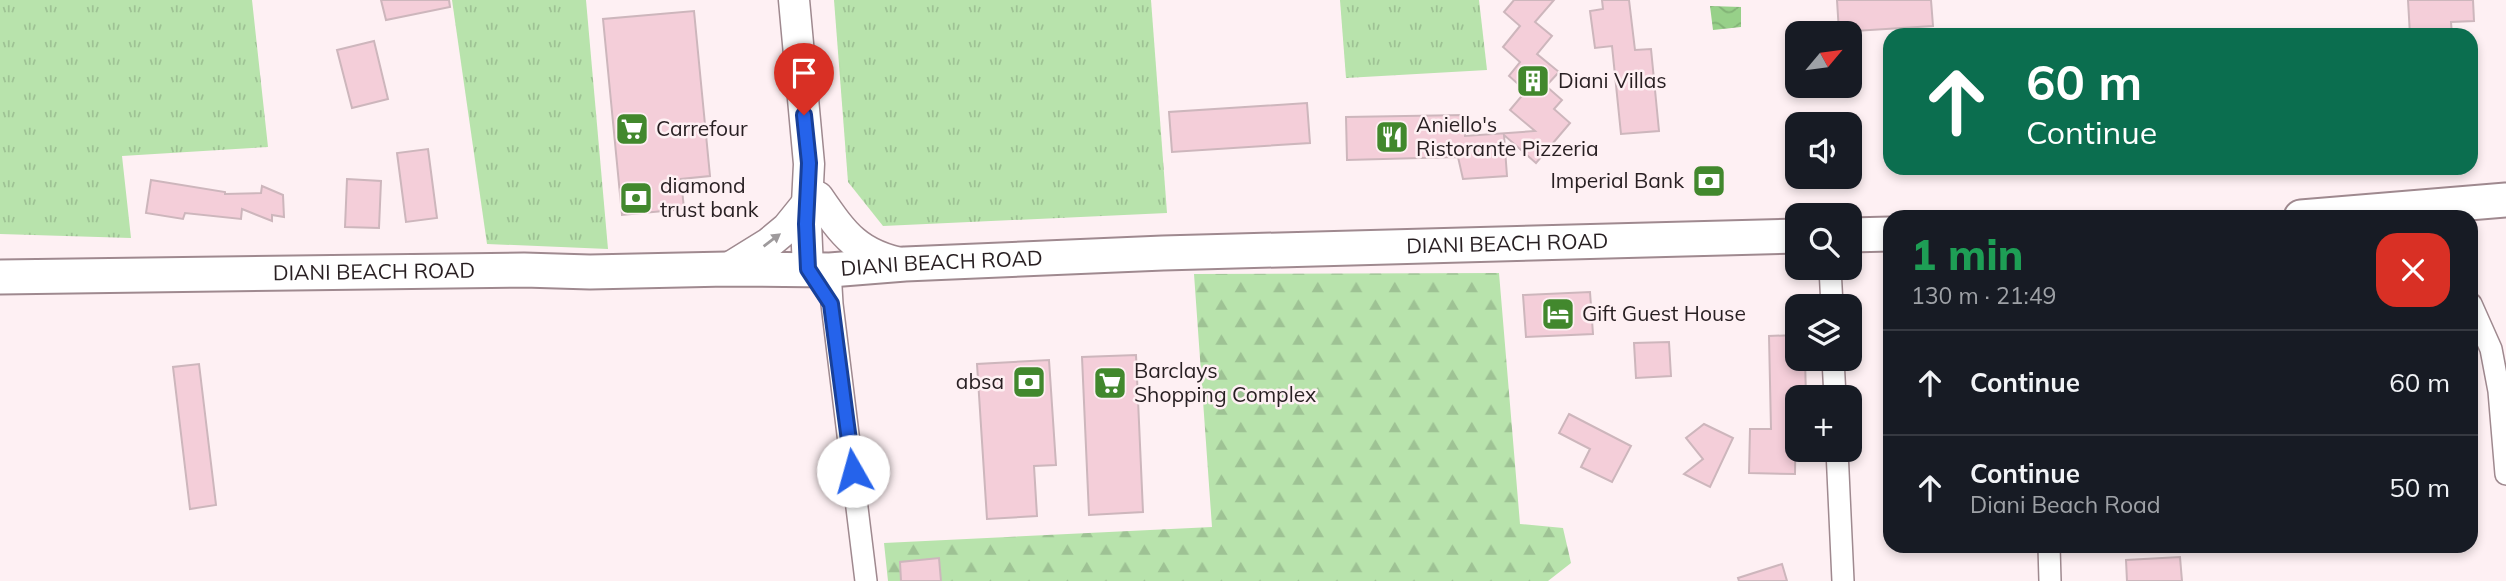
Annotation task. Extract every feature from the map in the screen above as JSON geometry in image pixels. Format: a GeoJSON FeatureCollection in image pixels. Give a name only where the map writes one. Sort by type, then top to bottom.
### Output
{"type":"FeatureCollection","features":[{"type":"Feature","properties":{"kind":"main road"},"geometry":{"type":"LineString","coordinates":[[794,0],[813,199],[806,224],[819,269]]}},
{"type":"Feature","properties":{"kind":"main road"},"geometry":{"type":"LineString","coordinates":[[813,199],[850,240],[880,259],[905,264]]}},
{"type":"Feature","properties":{"kind":"main road"},"geometry":{"type":"LineString","coordinates":[[727,269],[769,243],[787,228],[813,199]]}},
{"type":"Feature","properties":{"kind":"main road"},"geometry":{"type":"LineString","coordinates":[[2457,210],[2506,200]]}},
{"type":"Feature","properties":{"kind":"main road"},"geometry":{"type":"LineString","coordinates":[[1862,235],[1883,234]]}},
{"type":"Feature","properties":{"kind":"main road","name":"DIANI BEACH ROAD"},"geometry":{"type":"LineString","coordinates":[[0,277],[819,269],[1163,253],[1785,236]]}},
{"type":"Feature","properties":{"kind":"street"},"geometry":{"type":"LineString","coordinates":[[819,269],[831,304],[866,581]]}},
{"type":"Feature","properties":{"kind":"street"},"geometry":{"type":"LineString","coordinates":[[2478,320],[2491,349],[2499,391],[2506,474]]}},
{"type":"Feature","properties":{"kind":"street"},"geometry":{"type":"LineString","coordinates":[[1837,462],[1843,581]]}},
{"type":"Feature","properties":{"kind":"street"},"geometry":{"type":"LineString","coordinates":[[2049,553],[2050,581]]}},
{"type":"Feature","properties":{"kind":"green space"},"geometry":{"type":"Polygon","coordinates":[[[0,0],[252,0],[268,147],[122,156],[131,238],[0,234],[0,0]]]}},
{"type":"Feature","properties":{"kind":"green space"},"geometry":{"type":"Polygon","coordinates":[[[452,0],[586,0],[608,249],[487,244],[452,0]]]}},
{"type":"Feature","properties":{"kind":"green space"},"geometry":{"type":"Polygon","coordinates":[[[834,0],[1151,0],[1167,213],[883,226],[848,182],[834,0]]]}},
{"type":"Feature","properties":{"kind":"green space"},"geometry":{"type":"Polygon","coordinates":[[[1340,0],[1479,0],[1487,70],[1346,78],[1340,0]]]}},
{"type":"Feature","properties":{"kind":"green space"},"geometry":{"type":"Polygon","coordinates":[[[1499,273],[1520,524],[1563,528],[1571,563],[1548,581],[888,581],[884,543],[1212,527],[1194,274],[1499,273]]]}},
{"type":"Feature","properties":{"kind":"water"},"geometry":{"type":"Polygon","coordinates":[[[1710,6],[1741,7],[1741,27],[1713,30],[1710,6]]]}},
{"type":"Feature","properties":{"kind":"building"},"geometry":{"type":"Polygon","coordinates":[[[381,0],[449,0],[450,7],[386,20],[381,0]]]}},
{"type":"Feature","properties":{"kind":"building"},"geometry":{"type":"Polygon","coordinates":[[[1514,0],[1554,0],[1535,22],[1552,36],[1537,54],[1559,72],[1546,86],[1562,100],[1554,109],[1570,123],[1536,163],[1504,135],[1507,176],[1463,179],[1458,157],[1347,160],[1346,117],[1464,115],[1465,136],[1535,131],[1510,110],[1526,91],[1509,76],[1520,62],[1503,47],[1520,26],[1504,12],[1514,0]]]}},
{"type":"Feature","properties":{"kind":"building"},"geometry":{"type":"Polygon","coordinates":[[[1602,0],[1629,0],[1635,50],[1651,49],[1659,131],[1621,134],[1612,46],[1595,48],[1590,11],[1603,9],[1602,0]]]}},
{"type":"Feature","properties":{"kind":"building"},"geometry":{"type":"Polygon","coordinates":[[[1837,0],[1931,0],[1933,26],[1862,31],[1862,21],[1838,21],[1837,0]]]}},
{"type":"Feature","properties":{"kind":"building"},"geometry":{"type":"Polygon","coordinates":[[[2408,0],[2473,0],[2474,21],[2451,22],[2451,28],[2410,28],[2408,0]]]}},
{"type":"Feature","properties":{"kind":"building"},"geometry":{"type":"Polygon","coordinates":[[[694,11],[710,176],[681,179],[684,209],[622,215],[603,19],[694,11]]]}},
{"type":"Feature","properties":{"kind":"building"},"geometry":{"type":"Polygon","coordinates":[[[374,41],[388,99],[352,108],[337,50],[374,41]]]}},
{"type":"Feature","properties":{"kind":"building"},"geometry":{"type":"Polygon","coordinates":[[[1307,103],[1310,143],[1172,152],[1169,112],[1307,103]]]}},
{"type":"Feature","properties":{"kind":"building"},"geometry":{"type":"Polygon","coordinates":[[[428,149],[437,218],[406,222],[397,153],[428,149]]]}},
{"type":"Feature","properties":{"kind":"building"},"geometry":{"type":"Polygon","coordinates":[[[347,179],[381,181],[379,228],[345,227],[347,179]]]}},
{"type":"Feature","properties":{"kind":"building"},"geometry":{"type":"Polygon","coordinates":[[[151,180],[225,194],[261,193],[262,186],[283,195],[284,217],[272,215],[272,221],[242,209],[241,219],[185,213],[183,219],[146,213],[151,180]]]}},
{"type":"Feature","properties":{"kind":"building","name":"Gift Guest House"},"geometry":{"type":"Polygon","coordinates":[[[1590,292],[1593,334],[1526,337],[1523,295],[1590,292]]]}},
{"type":"Feature","properties":{"kind":"building"},"geometry":{"type":"Polygon","coordinates":[[[1785,335],[1785,371],[1805,371],[1806,385],[1785,385],[1785,462],[1795,462],[1795,474],[1749,473],[1750,429],[1771,429],[1769,336],[1785,335]]]}},
{"type":"Feature","properties":{"kind":"building"},"geometry":{"type":"Polygon","coordinates":[[[1669,342],[1671,376],[1636,378],[1634,343],[1669,342]]]}},
{"type":"Feature","properties":{"kind":"building"},"geometry":{"type":"Polygon","coordinates":[[[1136,355],[1143,512],[1089,515],[1082,357],[1136,355]]]}},
{"type":"Feature","properties":{"kind":"building"},"geometry":{"type":"Polygon","coordinates":[[[1049,360],[1056,465],[1034,466],[1037,516],[987,519],[977,364],[1049,360]]]}},
{"type":"Feature","properties":{"kind":"building"},"geometry":{"type":"Polygon","coordinates":[[[199,364],[216,505],[190,509],[173,367],[199,364]]]}},
{"type":"Feature","properties":{"kind":"building"},"geometry":{"type":"Polygon","coordinates":[[[1569,414],[1631,446],[1612,482],[1581,467],[1590,449],[1559,433],[1569,414]]]}},
{"type":"Feature","properties":{"kind":"building"},"geometry":{"type":"Polygon","coordinates":[[[1704,424],[1733,438],[1710,487],[1684,474],[1703,459],[1686,438],[1704,424]]]}},
{"type":"Feature","properties":{"kind":"building"},"geometry":{"type":"Polygon","coordinates":[[[2180,557],[2182,581],[2127,581],[2126,560],[2180,557]]]}},
{"type":"Feature","properties":{"kind":"building"},"geometry":{"type":"Polygon","coordinates":[[[939,558],[941,581],[901,581],[900,562],[939,558]]]}},
{"type":"Feature","properties":{"kind":"building"},"geometry":{"type":"Polygon","coordinates":[[[1782,564],[1787,581],[1739,581],[1738,578],[1782,564]]]}},
{"type":"Feature","properties":{"kind":"place","name":"Diani Villas"},"geometry":{"type":"Point","coordinates":[1533,81]}},
{"type":"Feature","properties":{"kind":"place","name":"Carrefour"},"geometry":{"type":"Point","coordinates":[632,129]}},
{"type":"Feature","properties":{"kind":"place","name":"Aniello's Ristorante Pizzeria"},"geometry":{"type":"Point","coordinates":[1392,137]}},
{"type":"Feature","properties":{"kind":"place","name":"Imperial Bank"},"geometry":{"type":"Point","coordinates":[1709,181]}},
{"type":"Feature","properties":{"kind":"place","name":"diamond trust bank"},"geometry":{"type":"Point","coordinates":[636,198]}},
{"type":"Feature","properties":{"kind":"place","name":"Gift Guest House"},"geometry":{"type":"Point","coordinates":[1558,314]}},
{"type":"Feature","properties":{"kind":"place","name":"absa"},"geometry":{"type":"Point","coordinates":[1029,382]}},
{"type":"Feature","properties":{"kind":"place","name":"Barclays Shopping Complex"},"geometry":{"type":"Point","coordinates":[1110,383]}},
{"type":"Feature","properties":{"kind":"route"},"geometry":{"type":"LineString","coordinates":[[804,115],[809,163],[806,224],[808,269],[831,304],[853,471]]}}]}
